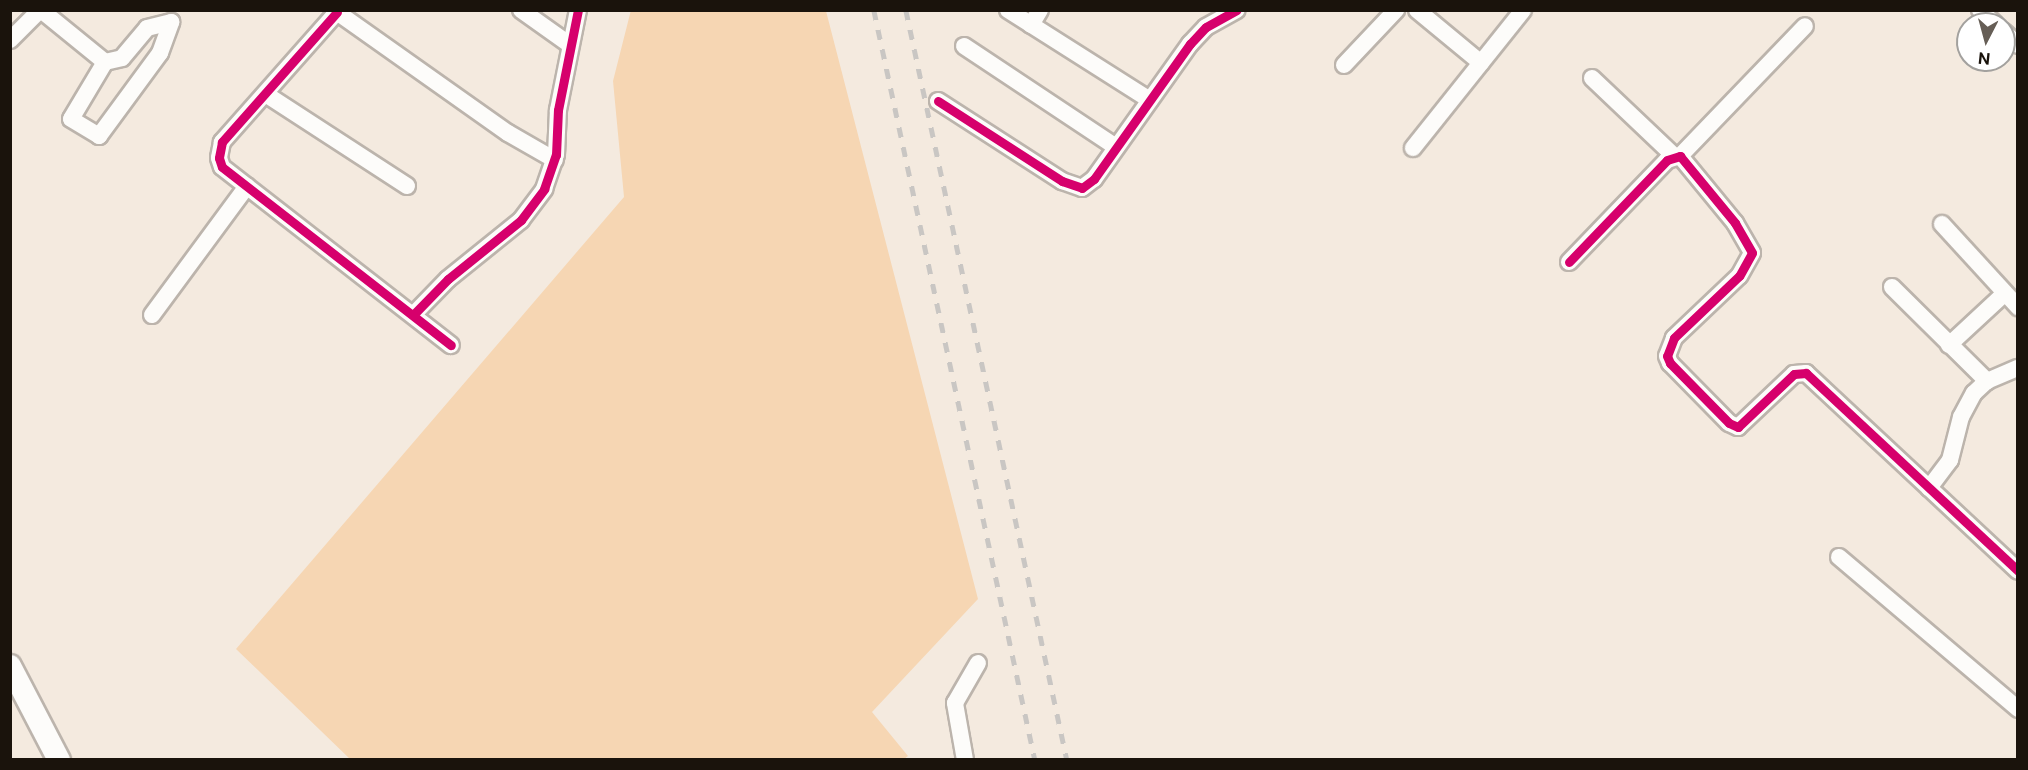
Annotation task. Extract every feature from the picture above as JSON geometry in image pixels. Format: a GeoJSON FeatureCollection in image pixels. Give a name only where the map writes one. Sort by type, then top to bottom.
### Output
{"type":"FeatureCollection","features":[{"type":"Feature","properties":{"kind":"street"},"geometry":{"type":"LineString","coordinates":[[10,40],[41,10],[105,62]]}},
{"type":"Feature","properties":{"kind":"street"},"geometry":{"type":"LineString","coordinates":[[521,10],[570,45]]}},
{"type":"Feature","properties":{"kind":"street"},"geometry":{"type":"LineString","coordinates":[[413,315],[448,279],[521,220],[544,189],[555,160],[570,45],[578,10]]}},
{"type":"Feature","properties":{"kind":"street"},"geometry":{"type":"LineString","coordinates":[[1008,10],[1150,100]]}},
{"type":"Feature","properties":{"kind":"street"},"geometry":{"type":"LineString","coordinates":[[1031,25],[1040,10]]}},
{"type":"Feature","properties":{"kind":"street"},"geometry":{"type":"LineString","coordinates":[[938,101],[1075,187],[1089,184],[1206,27],[1237,10]]}},
{"type":"Feature","properties":{"kind":"street"},"geometry":{"type":"LineString","coordinates":[[1344,65],[1396,10]]}},
{"type":"Feature","properties":{"kind":"street"},"geometry":{"type":"LineString","coordinates":[[1417,10],[1480,63]]}},
{"type":"Feature","properties":{"kind":"street"},"geometry":{"type":"LineString","coordinates":[[1413,148],[1522,10]]}},
{"type":"Feature","properties":{"kind":"street"},"geometry":{"type":"LineString","coordinates":[[450,345],[222,167],[218,150],[267,95],[335,11],[508,133],[555,160]]}},
{"type":"Feature","properties":{"kind":"street"},"geometry":{"type":"LineString","coordinates":[[171,22],[156,60],[99,136],[71,119],[105,62],[122,58],[147,28],[171,22]]}},
{"type":"Feature","properties":{"kind":"street"},"geometry":{"type":"LineString","coordinates":[[1569,262],[1805,26]]}},
{"type":"Feature","properties":{"kind":"street"},"geometry":{"type":"LineString","coordinates":[[964,46],[1116,147]]}},
{"type":"Feature","properties":{"kind":"street"},"geometry":{"type":"LineString","coordinates":[[1592,78],[1677,156],[1735,223],[1752,253],[1739,276],[1674,338],[1667,356],[1670,363],[1728,423],[1738,427],[1794,374],[1806,373],[2018,571]]}},
{"type":"Feature","properties":{"kind":"street"},"geometry":{"type":"LineString","coordinates":[[267,95],[407,186]]}},
{"type":"Feature","properties":{"kind":"street"},"geometry":{"type":"LineString","coordinates":[[152,315],[247,186]]}},
{"type":"Feature","properties":{"kind":"street"},"geometry":{"type":"LineString","coordinates":[[1942,224],[2014,302],[1949,345]]}},
{"type":"Feature","properties":{"kind":"street"},"geometry":{"type":"LineString","coordinates":[[1892,287],[1987,381]]}},
{"type":"Feature","properties":{"kind":"street"},"geometry":{"type":"LineString","coordinates":[[1929,488],[1950,460],[1965,406],[1987,381],[2018,368]]}},
{"type":"Feature","properties":{"kind":"street"},"geometry":{"type":"LineString","coordinates":[[1839,557],[2018,709]]}},
{"type":"Feature","properties":{"kind":"street"},"geometry":{"type":"LineString","coordinates":[[965,759],[955,703],[978,663]]}},
{"type":"Feature","properties":{"kind":"street"},"geometry":{"type":"LineString","coordinates":[[10,666],[59,759]]}},
{"type":"Feature","properties":{"kind":"shaded area"},"geometry":{"type":"Polygon","coordinates":[[[631,10],[826,11],[978,599],[872,712],[908,756],[904,759],[350,759],[236,649],[624,197],[613,81],[631,10]]]}},
{"type":"Feature","properties":{"kind":"railway"},"geometry":{"type":"LineString","coordinates":[[874,10],[1035,760]]}},
{"type":"Feature","properties":{"kind":"railway"},"geometry":{"type":"LineString","coordinates":[[906,10],[1067,760]]}},
{"type":"Feature","properties":{"kind":"cycle path"},"geometry":{"type":"LineString","coordinates":[[413,315],[448,279],[521,220],[544,189],[556,155],[558,110],[578,10]]}},
{"type":"Feature","properties":{"kind":"cycle path"},"geometry":{"type":"LineString","coordinates":[[938,101],[1062,181],[1082,188],[1094,179],[1190,44],[1206,27],[1237,10]]}},
{"type":"Feature","properties":{"kind":"cycle path"},"geometry":{"type":"LineString","coordinates":[[337,12],[222,142],[219,158],[222,167],[451,345]]}},
{"type":"Feature","properties":{"kind":"cycle path"},"geometry":{"type":"LineString","coordinates":[[1569,262],[1667,160],[1680,156],[1735,223],[1752,253],[1739,276],[1674,338],[1667,356],[1670,363],[1729,423],[1738,427],[1794,374],[1806,373],[2018,571]]}}]}
